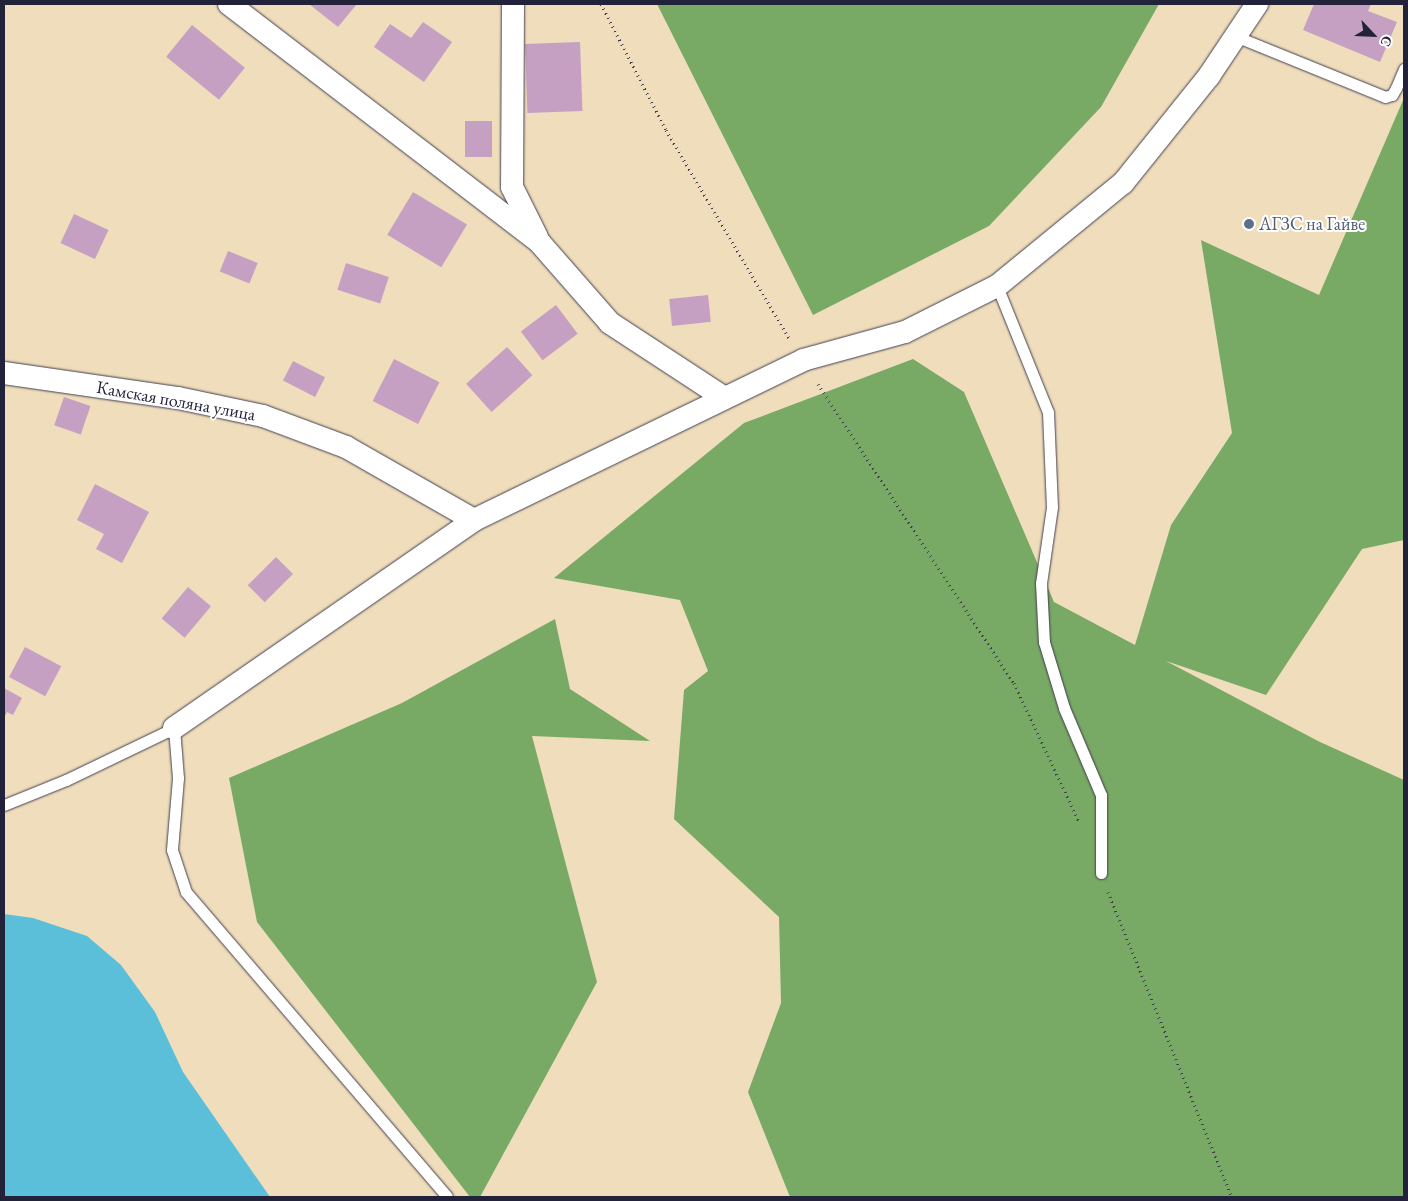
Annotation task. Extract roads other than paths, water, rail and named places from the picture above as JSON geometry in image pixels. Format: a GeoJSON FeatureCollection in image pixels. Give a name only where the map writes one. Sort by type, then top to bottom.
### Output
{"type":"FeatureCollection","features":[{"type":"Feature","properties":{"kind":"street"},"geometry":{"type":"LineString","coordinates":[[229,4],[540,243],[610,324],[722,397]]}},
{"type":"Feature","properties":{"kind":"street"},"geometry":{"type":"LineString","coordinates":[[513,4],[512,187],[540,243]]}},
{"type":"Feature","properties":{"kind":"street"},"geometry":{"type":"LineString","coordinates":[[174,728],[474,520],[722,397],[803,360],[905,332],[996,286],[1123,183],[1209,76],[1257,4]]}},
{"type":"Feature","properties":{"kind":"street","name":"Камская поляна улица"},"geometry":{"type":"LineString","coordinates":[[4,373],[178,398],[263,416],[346,447],[474,520]]}},
{"type":"Feature","properties":{"kind":"lane"},"geometry":{"type":"LineString","coordinates":[[1235,36],[1385,97],[1392,95],[1404,69]]}},
{"type":"Feature","properties":{"kind":"lane"},"geometry":{"type":"LineString","coordinates":[[996,286],[1048,412],[1052,507],[1041,583],[1044,642],[1064,708],[1101,796],[1101,874]]}},
{"type":"Feature","properties":{"kind":"lane"},"geometry":{"type":"LineString","coordinates":[[4,805],[66,780],[174,728],[178,778],[172,850],[186,892],[447,1197]]}},
{"type":"Feature","properties":{"kind":"water"},"geometry":{"type":"Polygon","coordinates":[[[4,914],[33,918],[87,936],[121,965],[155,1012],[183,1072],[270,1197],[4,1197],[4,914]]]}},
{"type":"Feature","properties":{"kind":"place","name":"АГЗС на Гайве"},"geometry":{"type":"Point","coordinates":[1249,224]}}]}
